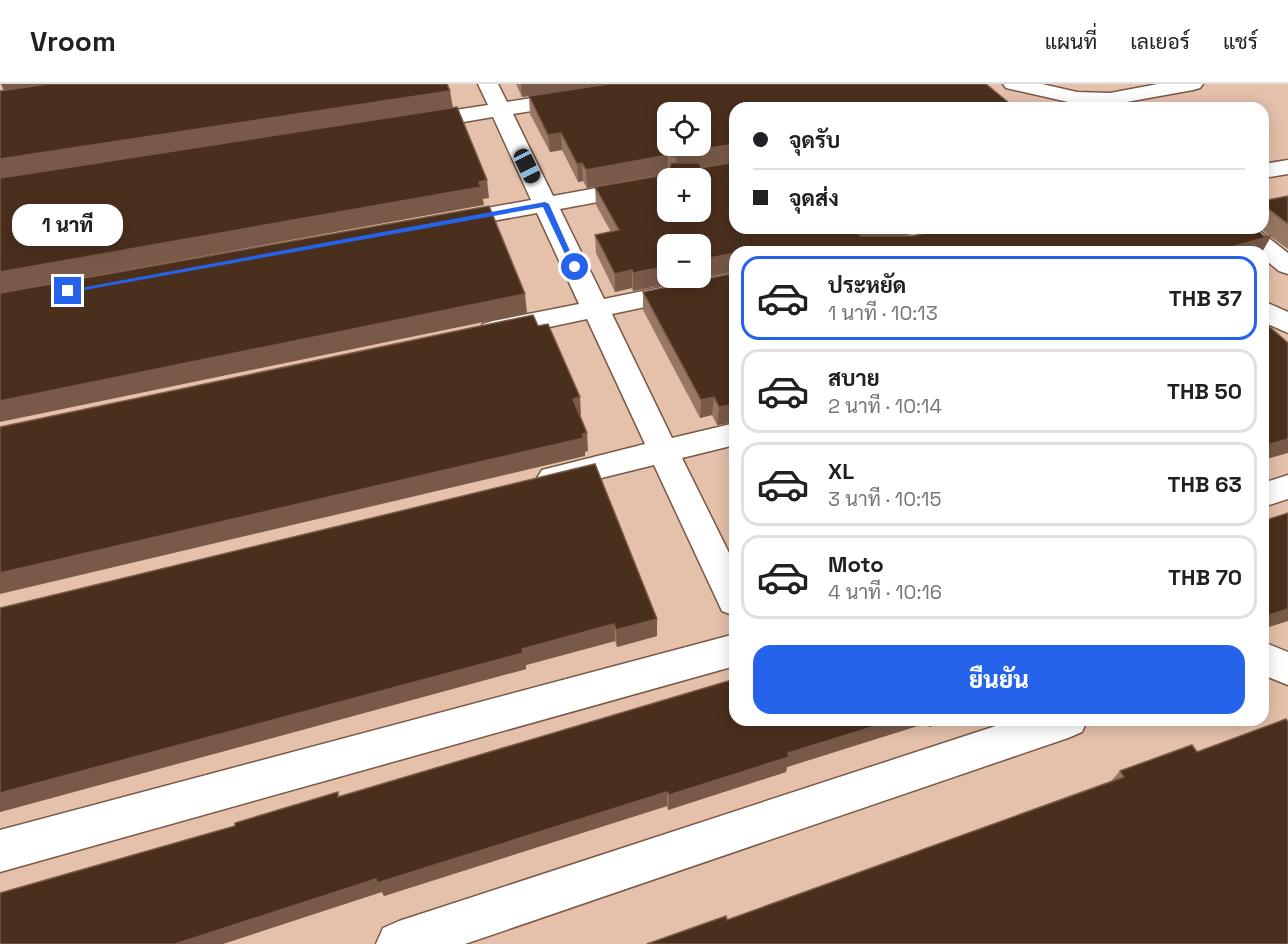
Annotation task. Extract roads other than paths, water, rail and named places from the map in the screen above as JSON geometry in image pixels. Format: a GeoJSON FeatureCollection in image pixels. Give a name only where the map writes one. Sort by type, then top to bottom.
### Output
{"type":"FeatureCollection","features":[{"type":"Feature","properties":{"kind":"street"},"geometry":{"type":"LineString","coordinates":[[488,84],[729,588]]}},
{"type":"Feature","properties":{"kind":"street"},"geometry":{"type":"LineString","coordinates":[[395,126],[663,84]]}},
{"type":"Feature","properties":{"kind":"street"},"geometry":{"type":"LineString","coordinates":[[1013,84],[1077,98],[1110,99],[1193,84]]}},
{"type":"Feature","properties":{"kind":"street"},"geometry":{"type":"LineString","coordinates":[[1269,170],[1288,166]]}},
{"type":"Feature","properties":{"kind":"street"},"geometry":{"type":"LineString","coordinates":[[429,225],[657,184]]}},
{"type":"Feature","properties":{"kind":"street"},"geometry":{"type":"LineString","coordinates":[[1249,234],[1264,246]]}},
{"type":"Feature","properties":{"kind":"street"},"geometry":{"type":"LineString","coordinates":[[1269,250],[1288,266]]}},
{"type":"Feature","properties":{"kind":"street"},"geometry":{"type":"LineString","coordinates":[[467,336],[729,281]]}},
{"type":"Feature","properties":{"kind":"street"},"geometry":{"type":"LineString","coordinates":[[1269,313],[1288,324]]}},
{"type":"Feature","properties":{"kind":"street"},"geometry":{"type":"LineString","coordinates":[[523,485],[729,435]]}},
{"type":"Feature","properties":{"kind":"street"},"geometry":{"type":"LineString","coordinates":[[1269,493],[1288,488]]}},
{"type":"Feature","properties":{"kind":"street"},"geometry":{"type":"LineString","coordinates":[[0,851],[729,652]]}},
{"type":"Feature","properties":{"kind":"street"},"geometry":{"type":"LineString","coordinates":[[1269,661],[1288,669]]}},
{"type":"Feature","properties":{"kind":"street"},"geometry":{"type":"LineString","coordinates":[[399,944],[1050,726]]}}]}
